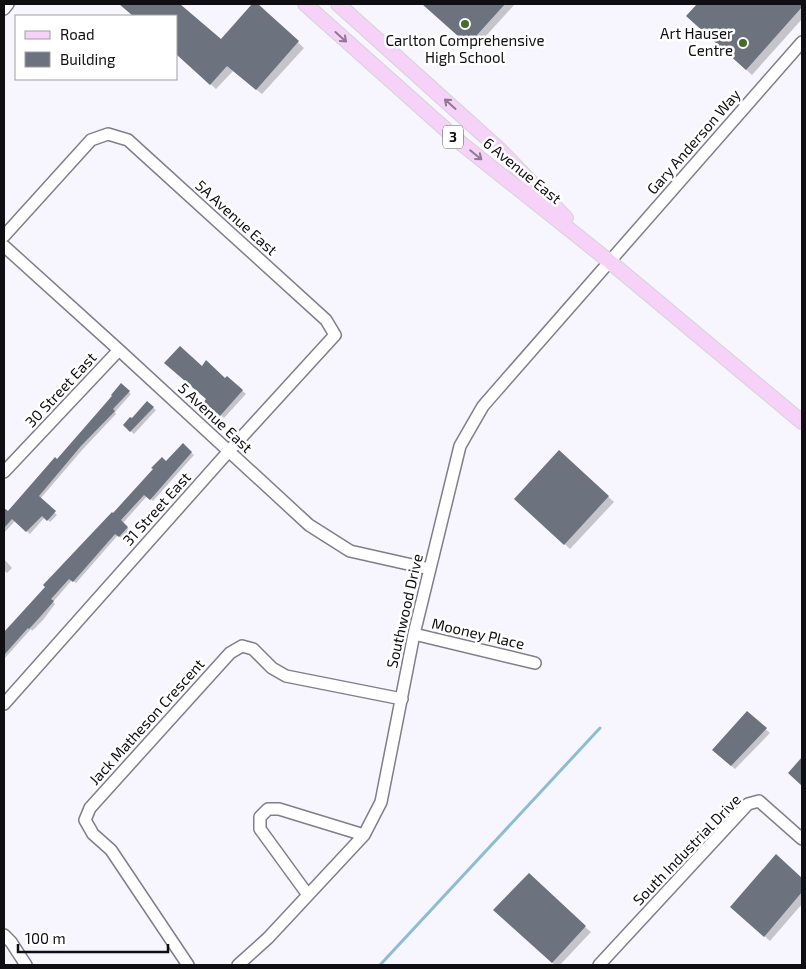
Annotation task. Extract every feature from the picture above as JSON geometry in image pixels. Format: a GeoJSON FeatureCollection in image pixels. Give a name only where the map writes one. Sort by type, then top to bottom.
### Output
{"type":"FeatureCollection","features":[{"type":"Feature","properties":{"kind":"main road","name":"6 Avenue East"},"geometry":{"type":"LineString","coordinates":[[305,4],[462,144],[609,262],[802,422]]}},
{"type":"Feature","properties":{"kind":"main road","name":"6 Avenue East"},"geometry":{"type":"LineString","coordinates":[[338,4],[499,149],[609,262]]}},
{"type":"Feature","properties":{"kind":"street"},"geometry":{"type":"LineString","coordinates":[[4,9],[8,4]]}},
{"type":"Feature","properties":{"kind":"street","name":"Gary Anderson Way"},"geometry":{"type":"LineString","coordinates":[[609,262],[802,42]]}},
{"type":"Feature","properties":{"kind":"street","name":"5A Avenue East"},"geometry":{"type":"LineString","coordinates":[[4,236],[91,140],[108,134],[128,140],[326,320],[335,335]]}},
{"type":"Feature","properties":{"kind":"street","name":"5 Avenue East"},"geometry":{"type":"LineString","coordinates":[[4,246],[308,524],[350,551],[430,569]]}},
{"type":"Feature","properties":{"kind":"street","name":"Southwood Drive"},"geometry":{"type":"LineString","coordinates":[[238,965],[268,938],[364,835],[381,802],[414,634],[460,446],[483,406],[609,262]]}},
{"type":"Feature","properties":{"kind":"street","name":"31 Street East"},"geometry":{"type":"LineString","coordinates":[[4,704],[335,335]]}},
{"type":"Feature","properties":{"kind":"street","name":"30 Street East"},"geometry":{"type":"LineString","coordinates":[[4,472],[119,350]]}},
{"type":"Feature","properties":{"kind":"street","name":"Mooney Place"},"geometry":{"type":"LineString","coordinates":[[414,634],[535,663]]}},
{"type":"Feature","properties":{"kind":"street","name":"Jack Matheson Crescent"},"geometry":{"type":"LineString","coordinates":[[188,965],[111,850],[93,834],[85,820],[90,808],[230,653],[242,646],[252,649],[272,668],[286,676],[402,699]]}},
{"type":"Feature","properties":{"kind":"street","name":"South Industrial Drive"},"geometry":{"type":"LineString","coordinates":[[599,965],[748,804],[759,801],[802,840]]}},
{"type":"Feature","properties":{"kind":"street"},"geometry":{"type":"LineString","coordinates":[[308,895],[260,828],[260,817],[268,809],[279,809],[364,835]]}},
{"type":"Feature","properties":{"kind":"street"},"geometry":{"type":"LineString","coordinates":[[4,934],[26,965]]}},
{"type":"Feature","properties":{"kind":"building"},"geometry":{"type":"Polygon","coordinates":[[[119,4],[180,4],[221,39],[252,4],[258,4],[299,41],[256,90],[227,66],[210,85],[178,56],[178,15],[132,15],[119,4]]]}},
{"type":"Feature","properties":{"kind":"building","name":"Carlton Comprehensive High School"},"geometry":{"type":"Polygon","coordinates":[[[422,4],[505,4],[468,45],[422,4]]]}},
{"type":"Feature","properties":{"kind":"building","name":"Art Hauser Centre"},"geometry":{"type":"Polygon","coordinates":[[[697,4],[802,4],[802,7],[746,70],[686,16],[697,4]]]}},
{"type":"Feature","properties":{"kind":"building"},"geometry":{"type":"Polygon","coordinates":[[[180,346],[202,366],[206,360],[225,378],[227,376],[243,390],[220,416],[204,402],[206,399],[164,363],[180,346]]]}},
{"type":"Feature","properties":{"kind":"building"},"geometry":{"type":"Polygon","coordinates":[[[121,383],[130,391],[113,409],[115,411],[81,446],[39,496],[56,511],[47,521],[42,516],[26,532],[12,519],[4,528],[4,508],[8,511],[55,457],[57,459],[121,383]]]}},
{"type":"Feature","properties":{"kind":"building"},"geometry":{"type":"Polygon","coordinates":[[[147,401],[154,407],[130,432],[123,425],[147,401]]]}},
{"type":"Feature","properties":{"kind":"building"},"geometry":{"type":"Polygon","coordinates":[[[183,443],[192,452],[150,500],[144,495],[121,520],[128,527],[119,537],[115,534],[73,582],[69,579],[51,599],[54,601],[4,655],[4,632],[45,587],[43,585],[113,513],[153,469],[151,468],[162,457],[166,461],[183,443]]]}},
{"type":"Feature","properties":{"kind":"building"},"geometry":{"type":"Polygon","coordinates":[[[559,450],[609,496],[564,545],[514,499],[559,450]]]}},
{"type":"Feature","properties":{"kind":"building"},"geometry":{"type":"Polygon","coordinates":[[[747,711],[767,728],[731,766],[712,750],[747,711]]]}},
{"type":"Feature","properties":{"kind":"building"},"geometry":{"type":"Polygon","coordinates":[[[802,757],[802,786],[788,773],[802,757]]]}},
{"type":"Feature","properties":{"kind":"building"},"geometry":{"type":"Polygon","coordinates":[[[776,854],[802,878],[802,892],[764,937],[730,907],[776,854]]]}},
{"type":"Feature","properties":{"kind":"building"},"geometry":{"type":"Polygon","coordinates":[[[529,873],[586,926],[552,963],[493,910],[529,873]]]}},
{"type":"Feature","properties":{"kind":"waterway"},"geometry":{"type":"LineString","coordinates":[[380,965],[600,728]]}},
{"type":"Feature","properties":{"kind":"place","name":"Carlton Comprehensive High School"},"geometry":{"type":"Point","coordinates":[465,24]}},
{"type":"Feature","properties":{"kind":"place","name":"Art Hauser Centre"},"geometry":{"type":"Point","coordinates":[743,43]}}]}
